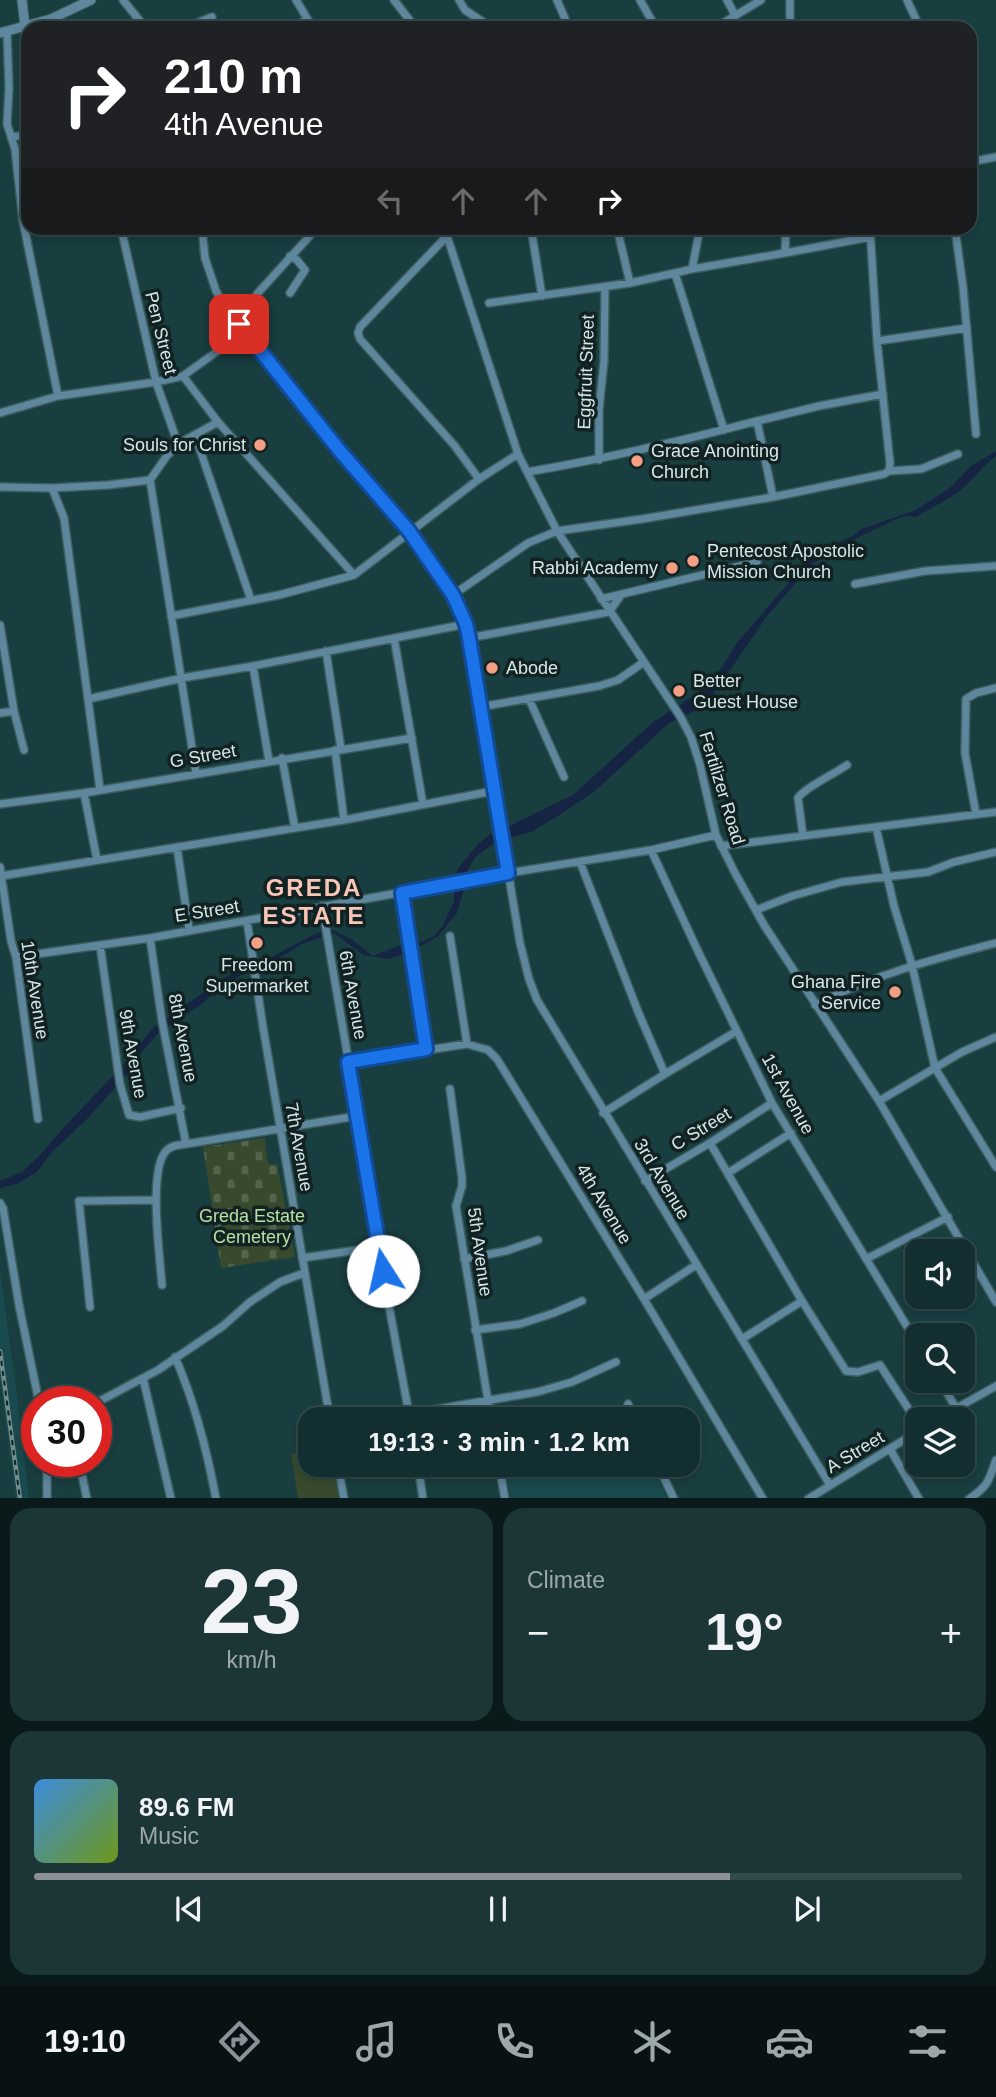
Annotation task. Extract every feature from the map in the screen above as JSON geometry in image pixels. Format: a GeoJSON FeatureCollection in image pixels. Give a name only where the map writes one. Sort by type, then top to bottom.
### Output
{"type":"FeatureCollection","features":[{"type":"Feature","properties":{"kind":"street"},"geometry":{"type":"LineString","coordinates":[[22,0],[24,21]]}},
{"type":"Feature","properties":{"kind":"street"},"geometry":{"type":"LineString","coordinates":[[44,21],[90,0]]}},
{"type":"Feature","properties":{"kind":"street"},"geometry":{"type":"LineString","coordinates":[[123,0],[140,21]]}},
{"type":"Feature","properties":{"kind":"street"},"geometry":{"type":"LineString","coordinates":[[296,0],[307,19],[304,21]]}},
{"type":"Feature","properties":{"kind":"street"},"geometry":{"type":"LineString","coordinates":[[394,0],[411,21]]}},
{"type":"Feature","properties":{"kind":"street"},"geometry":{"type":"LineString","coordinates":[[459,0],[465,10],[481,21]]}},
{"type":"Feature","properties":{"kind":"street"},"geometry":{"type":"LineString","coordinates":[[557,0],[566,21]]}},
{"type":"Feature","properties":{"kind":"street"},"geometry":{"type":"LineString","coordinates":[[640,0],[652,21]]}},
{"type":"Feature","properties":{"kind":"street"},"geometry":{"type":"LineString","coordinates":[[727,0],[735,15]]}},
{"type":"Feature","properties":{"kind":"street"},"geometry":{"type":"LineString","coordinates":[[726,21],[761,0]]}},
{"type":"Feature","properties":{"kind":"street"},"geometry":{"type":"LineString","coordinates":[[790,0],[790,21]]}},
{"type":"Feature","properties":{"kind":"street"},"geometry":{"type":"LineString","coordinates":[[908,0],[917,21]]}},
{"type":"Feature","properties":{"kind":"street"},"geometry":{"type":"LineString","coordinates":[[202,21],[212,17]]}},
{"type":"Feature","properties":{"kind":"street"},"geometry":{"type":"LineString","coordinates":[[21,28],[3,33],[9,88],[7,124],[15,149],[21,203]]}},
{"type":"Feature","properties":{"kind":"street"},"geometry":{"type":"LineString","coordinates":[[11,137],[21,136]]}},
{"type":"Feature","properties":{"kind":"street"},"geometry":{"type":"LineString","coordinates":[[977,161],[996,157]]}},
{"type":"Feature","properties":{"kind":"street"},"geometry":{"type":"LineString","coordinates":[[26,235],[58,396]]}},
{"type":"Feature","properties":{"kind":"street","name":"Pen Street"},"geometry":{"type":"LineString","coordinates":[[123,235],[156,382],[178,444]]}},
{"type":"Feature","properties":{"kind":"street","name":"3rd Avenue"},"geometry":{"type":"LineString","coordinates":[[203,235],[205,258],[216,292],[229,313],[339,450],[409,531],[453,595],[469,638],[520,943],[537,1000],[830,1485]]}},
{"type":"Feature","properties":{"kind":"street"},"geometry":{"type":"LineString","coordinates":[[0,414],[58,396],[183,376],[226,345],[257,294],[310,235]]}},
{"type":"Feature","properties":{"kind":"street"},"geometry":{"type":"LineString","coordinates":[[532,235],[542,296]]}},
{"type":"Feature","properties":{"kind":"street"},"geometry":{"type":"LineString","coordinates":[[619,235],[630,283]]}},
{"type":"Feature","properties":{"kind":"street"},"geometry":{"type":"LineString","coordinates":[[692,269],[699,235]]}},
{"type":"Feature","properties":{"kind":"street"},"geometry":{"type":"LineString","coordinates":[[785,253],[786,235]]}},
{"type":"Feature","properties":{"kind":"street"},"geometry":{"type":"LineString","coordinates":[[957,235],[976,434]]}},
{"type":"Feature","properties":{"kind":"street"},"geometry":{"type":"LineString","coordinates":[[447,236],[360,327],[358,333],[360,340],[454,445],[479,479]]}},
{"type":"Feature","properties":{"kind":"street","name":"Fertilizer Road"},"geometry":{"type":"LineString","coordinates":[[447,236],[518,454],[556,531],[680,716],[691,737],[700,765],[716,835],[756,911],[879,1101],[996,1302]]}},
{"type":"Feature","properties":{"kind":"street"},"geometry":{"type":"LineString","coordinates":[[489,303],[630,283],[870,237],[889,471]]}},
{"type":"Feature","properties":{"kind":"street"},"geometry":{"type":"LineString","coordinates":[[290,256],[305,270],[290,292]]}},
{"type":"Feature","properties":{"kind":"street"},"geometry":{"type":"LineString","coordinates":[[675,273],[724,430]]}},
{"type":"Feature","properties":{"kind":"street","name":"Eggfruit Street"},"geometry":{"type":"LineString","coordinates":[[599,460],[605,287]]}},
{"type":"Feature","properties":{"kind":"street"},"geometry":{"type":"LineString","coordinates":[[877,341],[967,328]]}},
{"type":"Feature","properties":{"kind":"street"},"geometry":{"type":"LineString","coordinates":[[183,376],[218,422],[354,575]]}},
{"type":"Feature","properties":{"kind":"street"},"geometry":{"type":"LineString","coordinates":[[527,472],[599,460],[819,406],[883,394]]}},
{"type":"Feature","properties":{"kind":"street"},"geometry":{"type":"LineString","coordinates":[[757,421],[773,497]]}},
{"type":"Feature","properties":{"kind":"street"},"geometry":{"type":"LineString","coordinates":[[196,772],[150,480],[178,444],[218,422]]}},
{"type":"Feature","properties":{"kind":"street"},"geometry":{"type":"LineString","coordinates":[[195,435],[251,600]]}},
{"type":"Feature","properties":{"kind":"street"},"geometry":{"type":"LineString","coordinates":[[171,617],[299,590],[354,575],[479,479],[518,454]]}},
{"type":"Feature","properties":{"kind":"street"},"geometry":{"type":"LineString","coordinates":[[453,595],[528,543],[556,531],[773,497],[889,471],[921,469],[958,454]]}},
{"type":"Feature","properties":{"kind":"street"},"geometry":{"type":"LineString","coordinates":[[0,487],[52,488],[150,480]]}},
{"type":"Feature","properties":{"kind":"street"},"geometry":{"type":"LineString","coordinates":[[52,488],[64,518],[100,790]]}},
{"type":"Feature","properties":{"kind":"street"},"geometry":{"type":"LineString","coordinates":[[601,599],[757,562]]}},
{"type":"Feature","properties":{"kind":"street"},"geometry":{"type":"LineString","coordinates":[[855,584],[925,571],[996,566]]}},
{"type":"Feature","properties":{"kind":"street"},"geometry":{"type":"LineString","coordinates":[[469,638],[609,612],[621,595]]}},
{"type":"Feature","properties":{"kind":"street"},"geometry":{"type":"LineString","coordinates":[[88,699],[182,678],[466,624]]}},
{"type":"Feature","properties":{"kind":"street"},"geometry":{"type":"LineString","coordinates":[[0,625],[14,711],[24,750]]}},
{"type":"Feature","properties":{"kind":"street"},"geometry":{"type":"LineString","coordinates":[[394,638],[423,804]]}},
{"type":"Feature","properties":{"kind":"street"},"geometry":{"type":"LineString","coordinates":[[326,651],[344,820]]}},
{"type":"Feature","properties":{"kind":"street"},"geometry":{"type":"LineString","coordinates":[[480,707],[599,686],[618,680],[643,662]]}},
{"type":"Feature","properties":{"kind":"street"},"geometry":{"type":"LineString","coordinates":[[253,666],[269,761]]}},
{"type":"Feature","properties":{"kind":"street"},"geometry":{"type":"LineString","coordinates":[[976,814],[965,753],[966,698],[976,692],[996,688]]}},
{"type":"Feature","properties":{"kind":"street"},"geometry":{"type":"LineString","coordinates":[[529,699],[564,777]]}},
{"type":"Feature","properties":{"kind":"street"},"geometry":{"type":"LineString","coordinates":[[0,713],[14,711]]}},
{"type":"Feature","properties":{"kind":"street","name":"G Street"},"geometry":{"type":"LineString","coordinates":[[0,804],[84,793],[196,772],[412,738]]}},
{"type":"Feature","properties":{"kind":"street"},"geometry":{"type":"LineString","coordinates":[[282,758],[295,828]]}},
{"type":"Feature","properties":{"kind":"street"},"geometry":{"type":"LineString","coordinates":[[803,836],[798,798],[807,789],[847,765]]}},
{"type":"Feature","properties":{"kind":"street"},"geometry":{"type":"LineString","coordinates":[[1,871],[97,860],[295,828],[493,791]]}},
{"type":"Feature","properties":{"kind":"street"},"geometry":{"type":"LineString","coordinates":[[84,793],[97,860]]}},
{"type":"Feature","properties":{"kind":"street"},"geometry":{"type":"LineString","coordinates":[[721,846],[996,812]]}},
{"type":"Feature","properties":{"kind":"street"},"geometry":{"type":"LineString","coordinates":[[876,827],[894,906],[912,965],[935,1068],[996,1167]]}},
{"type":"Feature","properties":{"kind":"street","name":"E Street"},"geometry":{"type":"LineString","coordinates":[[16,957],[150,938],[651,850],[716,835]]}},
{"type":"Feature","properties":{"kind":"street"},"geometry":{"type":"LineString","coordinates":[[177,847],[190,929]]}},
{"type":"Feature","properties":{"kind":"street","name":"1st Avenue"},"geometry":{"type":"LineString","coordinates":[[651,850],[772,1103],[905,1323]]}},
{"type":"Feature","properties":{"kind":"street"},"geometry":{"type":"LineString","coordinates":[[756,911],[792,896],[842,882],[928,872],[954,862],[996,852]]}},
{"type":"Feature","properties":{"kind":"street"},"geometry":{"type":"LineString","coordinates":[[580,862],[665,1074]]}},
{"type":"Feature","properties":{"kind":"street","name":"10th Avenue"},"geometry":{"type":"LineString","coordinates":[[1,871],[11,941],[16,957],[38,1119]]}},
{"type":"Feature","properties":{"kind":"street"},"geometry":{"type":"LineString","coordinates":[[402,893],[426,1049]]}},
{"type":"Feature","properties":{"kind":"street","name":"6th Avenue"},"geometry":{"type":"LineString","coordinates":[[322,906],[378,1247],[408,1407]]}},
{"type":"Feature","properties":{"kind":"street","name":"7th Avenue"},"geometry":{"type":"LineString","coordinates":[[247,921],[279,1128],[328,1407]]}},
{"type":"Feature","properties":{"kind":"street"},"geometry":{"type":"LineString","coordinates":[[348,1062],[467,1044],[450,936]]}},
{"type":"Feature","properties":{"kind":"street","name":"8th Avenue"},"geometry":{"type":"LineString","coordinates":[[150,938],[162,1021],[186,1144]]}},
{"type":"Feature","properties":{"kind":"street"},"geometry":{"type":"LineString","coordinates":[[815,1005],[844,990],[912,965],[996,943]]}},
{"type":"Feature","properties":{"kind":"street","name":"9th Avenue"},"geometry":{"type":"LineString","coordinates":[[100,945],[120,1084],[129,1115],[133,1117],[181,1108]]}},
{"type":"Feature","properties":{"kind":"street"},"geometry":{"type":"LineString","coordinates":[[603,1113],[737,1031]]}},
{"type":"Feature","properties":{"kind":"street"},"geometry":{"type":"LineString","coordinates":[[879,1101],[962,1052],[996,1037]]}},
{"type":"Feature","properties":{"kind":"street","name":"4th Avenue"},"geometry":{"type":"LineString","coordinates":[[467,1044],[488,1050],[496,1059],[644,1298],[762,1498]]}},
{"type":"Feature","properties":{"kind":"street","name":"5th Avenue"},"geometry":{"type":"LineString","coordinates":[[450,1089],[462,1178],[456,1206],[489,1407]]}},
{"type":"Feature","properties":{"kind":"street","name":"C Street"},"geometry":{"type":"LineString","coordinates":[[645,1181],[772,1103]]}},
{"type":"Feature","properties":{"kind":"street"},"geometry":{"type":"LineString","coordinates":[[162,1285],[156,1200],[161,1158],[165,1152],[171,1147],[186,1144],[357,1115]]}},
{"type":"Feature","properties":{"kind":"street"},"geometry":{"type":"LineString","coordinates":[[728,1173],[790,1133]]}},
{"type":"Feature","properties":{"kind":"street"},"geometry":{"type":"LineString","coordinates":[[710,1143],[846,1371],[858,1373],[880,1365],[907,1407]]}},
{"type":"Feature","properties":{"kind":"street"},"geometry":{"type":"LineString","coordinates":[[988,1153],[996,1148]]}},
{"type":"Feature","properties":{"kind":"street"},"geometry":{"type":"LineString","coordinates":[[90,1307],[79,1201],[156,1200]]}},
{"type":"Feature","properties":{"kind":"street"},"geometry":{"type":"LineString","coordinates":[[0,1203],[4,1208],[19,1306],[36,1386]]}},
{"type":"Feature","properties":{"kind":"street"},"geometry":{"type":"LineString","coordinates":[[866,1259],[948,1217]]}},
{"type":"Feature","properties":{"kind":"street"},"geometry":{"type":"LineString","coordinates":[[464,1259],[506,1251],[538,1240]]}},
{"type":"Feature","properties":{"kind":"street"},"geometry":{"type":"LineString","coordinates":[[302,1258],[378,1247]]}},
{"type":"Feature","properties":{"kind":"street"},"geometry":{"type":"LineString","coordinates":[[644,1298],[696,1265]]}},
{"type":"Feature","properties":{"kind":"street"},"geometry":{"type":"LineString","coordinates":[[112,1394],[143,1378],[223,1326],[250,1302],[280,1282],[304,1273]]}},
{"type":"Feature","properties":{"kind":"street"},"geometry":{"type":"LineString","coordinates":[[475,1330],[520,1324],[582,1301]]}},
{"type":"Feature","properties":{"kind":"street"},"geometry":{"type":"LineString","coordinates":[[743,1339],[802,1301]]}},
{"type":"Feature","properties":{"kind":"street"},"geometry":{"type":"LineString","coordinates":[[175,1357],[191,1394],[216,1498]]}},
{"type":"Feature","properties":{"kind":"street"},"geometry":{"type":"LineString","coordinates":[[457,1407],[537,1392],[572,1382],[616,1362]]}},
{"type":"Feature","properties":{"kind":"street"},"geometry":{"type":"LineString","coordinates":[[143,1378],[171,1498]]}},
{"type":"Feature","properties":{"kind":"street"},"geometry":{"type":"LineString","coordinates":[[958,1407],[996,1386]]}},
{"type":"Feature","properties":{"kind":"street","name":"A Street"},"geometry":{"type":"LineString","coordinates":[[810,1498],[905,1440]]}},
{"type":"Feature","properties":{"kind":"street"},"geometry":{"type":"LineString","coordinates":[[890,1450],[918,1498]]}},
{"type":"Feature","properties":{"kind":"street"},"geometry":{"type":"LineString","coordinates":[[970,1498],[989,1482],[996,1460]]}},
{"type":"Feature","properties":{"kind":"street"},"geometry":{"type":"LineString","coordinates":[[47,1477],[47,1498]]}},
{"type":"Feature","properties":{"kind":"street"},"geometry":{"type":"LineString","coordinates":[[82,1477],[87,1498]]}},
{"type":"Feature","properties":{"kind":"street"},"geometry":{"type":"LineString","coordinates":[[340,1477],[344,1498]]}},
{"type":"Feature","properties":{"kind":"street"},"geometry":{"type":"LineString","coordinates":[[420,1477],[423,1498]]}},
{"type":"Feature","properties":{"kind":"street"},"geometry":{"type":"LineString","coordinates":[[501,1477],[505,1498]]}},
{"type":"Feature","properties":{"kind":"street"},"geometry":{"type":"LineString","coordinates":[[664,1477],[674,1498]]}},
{"type":"Feature","properties":{"kind":"shaded area"},"geometry":{"type":"Polygon","coordinates":[[[996,451],[996,456],[959,492],[917,517],[903,516],[846,543],[812,564],[767,616],[706,705],[668,724],[595,791],[558,816],[531,832],[496,842],[475,857],[464,877],[464,889],[457,913],[437,937],[389,959],[363,955],[334,933],[302,944],[228,982],[198,1007],[159,1032],[137,1058],[131,1070],[88,1118],[52,1152],[37,1172],[17,1184],[0,1188],[0,1181],[22,1172],[39,1156],[124,1064],[153,1028],[244,966],[260,963],[330,929],[351,939],[373,956],[401,945],[403,949],[433,937],[442,927],[454,901],[454,880],[459,867],[478,844],[493,832],[573,795],[652,723],[702,690],[811,554],[853,536],[861,529],[916,510],[951,487],[971,466],[996,451]]]}},
{"type":"Feature","properties":{"kind":"shaded area"},"geometry":{"type":"Polygon","coordinates":[[[0,1270],[21,1430],[21,1477],[27,1477],[29,1498],[16,1498],[0,1380],[0,1270]]]}},
{"type":"Feature","properties":{"kind":"shaded area"},"geometry":{"type":"Polygon","coordinates":[[[507,1477],[657,1477],[667,1498],[511,1498],[507,1477]]]}},
{"type":"Feature","properties":{"kind":"green space","name":"Greda Estate Cemetery"},"geometry":{"type":"Polygon","coordinates":[[[265,1138],[268,1164],[277,1164],[295,1257],[221,1268],[203,1147],[265,1138]]]}},
{"type":"Feature","properties":{"kind":"green space"},"geometry":{"type":"Polygon","coordinates":[[[298,1453],[298,1477],[335,1477],[339,1498],[298,1498],[291,1454],[298,1453]]]}},
{"type":"Feature","properties":{"kind":"railway"},"geometry":{"type":"LineString","coordinates":[[0,1351],[20,1498]]}},
{"type":"Feature","properties":{"kind":"place","name":"Souls for Christ"},"geometry":{"type":"Point","coordinates":[260,445]}},
{"type":"Feature","properties":{"kind":"place","name":"Grace Anointing Church"},"geometry":{"type":"Point","coordinates":[637,461]}},
{"type":"Feature","properties":{"kind":"place","name":"Pentecost Apostolic Mission Church"},"geometry":{"type":"Point","coordinates":[693,561]}},
{"type":"Feature","properties":{"kind":"place","name":"Rabbi Academy"},"geometry":{"type":"Point","coordinates":[672,568]}},
{"type":"Feature","properties":{"kind":"place","name":"Abode"},"geometry":{"type":"Point","coordinates":[492,668]}},
{"type":"Feature","properties":{"kind":"place","name":"Better Guest House"},"geometry":{"type":"Point","coordinates":[679,691]}},
{"type":"Feature","properties":{"kind":"place","name":"Freedom Supermarket"},"geometry":{"type":"Point","coordinates":[257,943]}},
{"type":"Feature","properties":{"kind":"place","name":"Ghana Fire Service"},"geometry":{"type":"Point","coordinates":[895,992]}},
{"type":"Feature","properties":{"kind":"district","name":"GREDA ESTATE"},"geometry":{"type":"Point","coordinates":[314,901]}},
{"type":"Feature","properties":{"kind":"route"},"geometry":{"type":"LineString","coordinates":[[239,324],[339,450],[409,531],[453,595],[469,638],[508,873],[402,893],[426,1049],[348,1062],[383,1271]]}}]}
